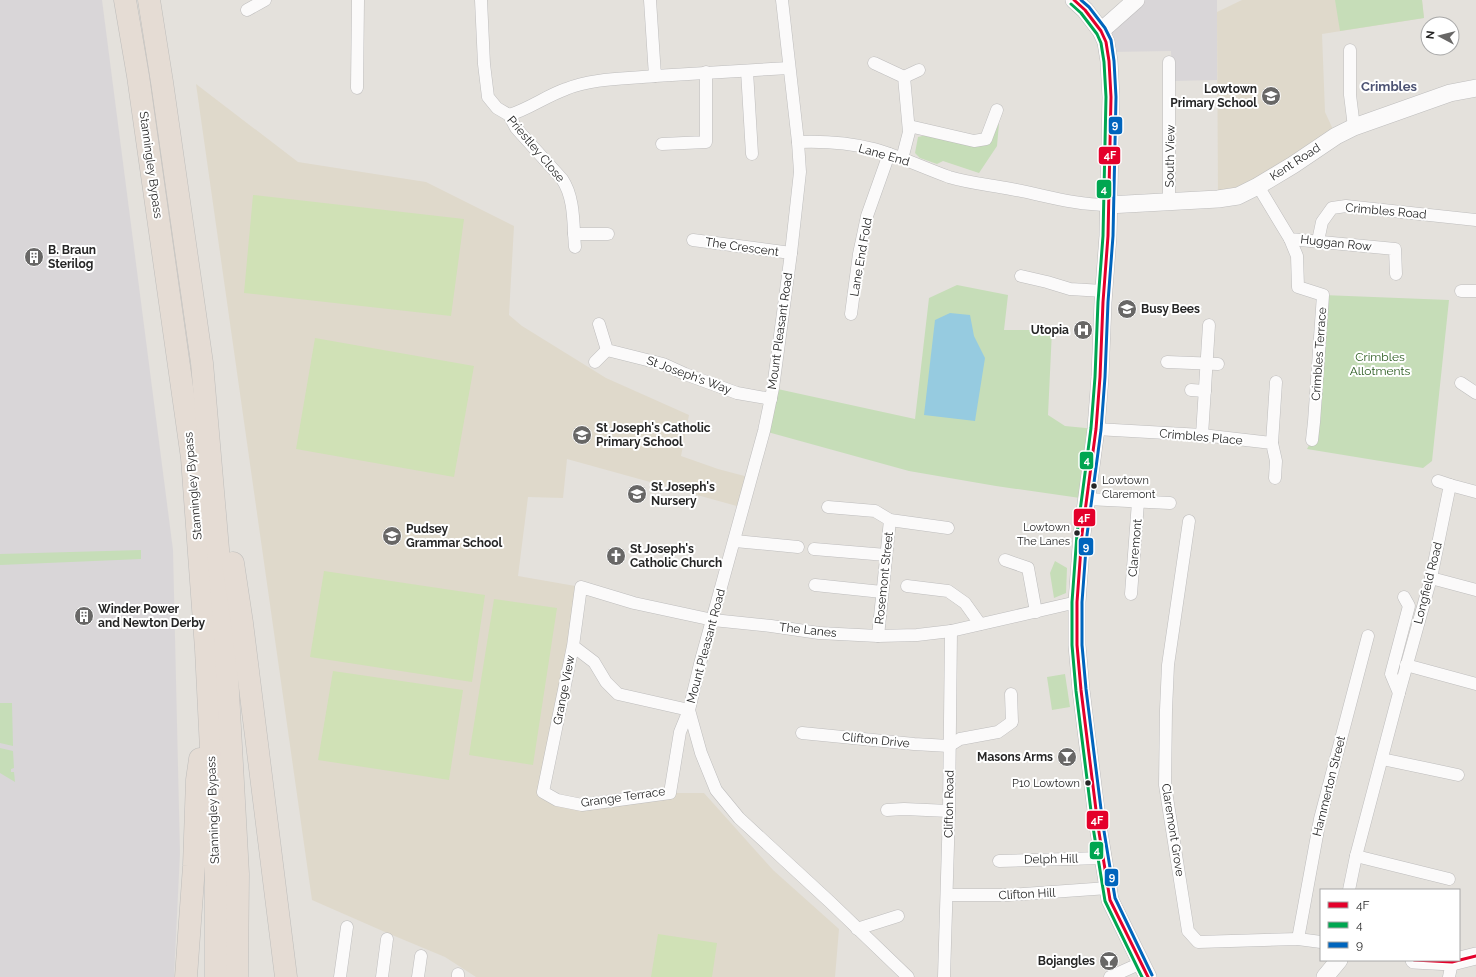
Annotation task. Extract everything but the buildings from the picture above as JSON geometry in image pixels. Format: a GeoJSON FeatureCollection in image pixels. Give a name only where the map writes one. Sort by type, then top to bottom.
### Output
{"type":"FeatureCollection","features":[{"type":"Feature","properties":{"kind":"highway","name":"Stanningley Bypass"},"geometry":{"type":"LineString","coordinates":[[125,0],[138,76],[192,458],[208,698],[216,850],[216,977]]}},
{"type":"Feature","properties":{"kind":"highway","name":"Stanningley Bypass"},"geometry":{"type":"LineString","coordinates":[[149,0],[202,363],[224,619],[238,874],[237,977]]}},
{"type":"Feature","properties":{"kind":"highway"},"geometry":{"type":"LineString","coordinates":[[202,363],[242,623],[286,977]]}},
{"type":"Feature","properties":{"kind":"highway"},"geometry":{"type":"LineString","coordinates":[[186,977],[194,866],[198,780],[208,698]]}},
{"type":"Feature","properties":{"kind":"main road"},"geometry":{"type":"LineString","coordinates":[[1074,0],[1085,10],[1101,31],[1106,42],[1111,97],[1108,236],[1103,291],[1096,429],[1082,534],[1077,602],[1077,645],[1081,690],[1102,858],[1110,900],[1145,970]]}},
{"type":"Feature","properties":{"kind":"main road"},"geometry":{"type":"LineString","coordinates":[[1101,31],[1136,0]]}},
{"type":"Feature","properties":{"kind":"main road","name":"Kent Road"},"geometry":{"type":"LineString","coordinates":[[1108,205],[1218,200],[1238,196],[1293,165],[1336,136],[1450,93],[1476,88]]}},
{"type":"Feature","properties":{"kind":"main road"},"geometry":{"type":"LineString","coordinates":[[1418,961],[1450,970],[1476,956]]}},
{"type":"Feature","properties":{"kind":"main road"},"geometry":{"type":"LineString","coordinates":[[1325,977],[1338,961]]}},
{"type":"Feature","properties":{"kind":"street"},"geometry":{"type":"LineString","coordinates":[[247,10],[265,0]]}},
{"type":"Feature","properties":{"kind":"street"},"geometry":{"type":"LineString","coordinates":[[356,88],[358,0]]}},
{"type":"Feature","properties":{"kind":"street","name":"Priestley Close"},"geometry":{"type":"LineString","coordinates":[[481,0],[484,64],[488,97],[497,108],[509,115],[516,128],[566,185],[571,203],[575,247]]}},
{"type":"Feature","properties":{"kind":"street"},"geometry":{"type":"LineString","coordinates":[[650,0],[655,76]]}},
{"type":"Feature","properties":{"kind":"street"},"geometry":{"type":"LineString","coordinates":[[782,0],[798,142]]}},
{"type":"Feature","properties":{"kind":"street"},"geometry":{"type":"LineString","coordinates":[[1350,50],[1350,95],[1354,128]]}},
{"type":"Feature","properties":{"kind":"street","name":"South View"},"geometry":{"type":"LineString","coordinates":[[1169,62],[1169,202]]}},
{"type":"Feature","properties":{"kind":"street"},"geometry":{"type":"LineString","coordinates":[[874,63],[904,77]]}},
{"type":"Feature","properties":{"kind":"street"},"geometry":{"type":"LineString","coordinates":[[509,115],[521,112],[565,89],[583,84],[706,72],[789,68]]}},
{"type":"Feature","properties":{"kind":"street"},"geometry":{"type":"LineString","coordinates":[[904,77],[919,70]]}},
{"type":"Feature","properties":{"kind":"street"},"geometry":{"type":"LineString","coordinates":[[747,71],[752,154]]}},
{"type":"Feature","properties":{"kind":"street"},"geometry":{"type":"LineString","coordinates":[[662,144],[706,142],[706,72]]}},
{"type":"Feature","properties":{"kind":"street"},"geometry":{"type":"LineString","coordinates":[[902,159],[909,132],[904,77]]}},
{"type":"Feature","properties":{"kind":"street"},"geometry":{"type":"LineString","coordinates":[[909,126],[974,141],[986,139],[997,110]]}},
{"type":"Feature","properties":{"kind":"street","name":"Lane End"},"geometry":{"type":"LineString","coordinates":[[798,142],[830,142],[873,149],[950,177],[973,183],[1012,189],[1052,199],[1089,205],[1108,205]]}},
{"type":"Feature","properties":{"kind":"street","name":"Mount Pleasant Road"},"geometry":{"type":"LineString","coordinates":[[798,142],[800,172],[791,253],[770,399],[761,444],[701,660],[689,710],[701,753],[716,790],[739,818],[908,977]]}},
{"type":"Feature","properties":{"kind":"street","name":"Lane End Fold"},"geometry":{"type":"LineString","coordinates":[[851,314],[859,254],[867,216],[889,154]]}},
{"type":"Feature","properties":{"kind":"street","name":"Huggan Row"},"geometry":{"type":"LineString","coordinates":[[1258,186],[1290,239],[1395,249],[1396,274]]}},
{"type":"Feature","properties":{"kind":"street","name":"Crimbles Road"},"geometry":{"type":"LineString","coordinates":[[1318,241],[1322,222],[1332,208],[1346,206],[1476,220]]}},
{"type":"Feature","properties":{"kind":"street"},"geometry":{"type":"LineString","coordinates":[[574,234],[608,234]]}},
{"type":"Feature","properties":{"kind":"street","name":"Crimbles Terrace"},"geometry":{"type":"LineString","coordinates":[[1290,239],[1297,256],[1298,287],[1323,294],[1312,440]]}},
{"type":"Feature","properties":{"kind":"street","name":"The Crescent"},"geometry":{"type":"LineString","coordinates":[[693,240],[791,253]]}},
{"type":"Feature","properties":{"kind":"street"},"geometry":{"type":"LineString","coordinates":[[1021,276],[1047,282],[1070,290],[1103,291]]}},
{"type":"Feature","properties":{"kind":"street"},"geometry":{"type":"LineString","coordinates":[[1461,291],[1476,291]]}},
{"type":"Feature","properties":{"kind":"street"},"geometry":{"type":"LineString","coordinates":[[596,362],[607,350],[599,324]]}},
{"type":"Feature","properties":{"kind":"street"},"geometry":{"type":"LineString","coordinates":[[1202,435],[1205,391],[1212,364],[1209,325]]}},
{"type":"Feature","properties":{"kind":"street","name":"St Joseph's Way"},"geometry":{"type":"LineString","coordinates":[[607,350],[663,364],[685,374],[737,393],[770,399]]}},
{"type":"Feature","properties":{"kind":"street"},"geometry":{"type":"LineString","coordinates":[[1167,362],[1212,364]]}},
{"type":"Feature","properties":{"kind":"street"},"geometry":{"type":"LineString","coordinates":[[1275,478],[1276,461],[1272,443],[1276,382]]}},
{"type":"Feature","properties":{"kind":"street"},"geometry":{"type":"LineString","coordinates":[[1461,383],[1476,393]]}},
{"type":"Feature","properties":{"kind":"street"},"geometry":{"type":"LineString","coordinates":[[1191,390],[1205,391]]}},
{"type":"Feature","properties":{"kind":"street","name":"Crimbles Place"},"geometry":{"type":"LineString","coordinates":[[1096,429],[1202,435],[1272,443]]}},
{"type":"Feature","properties":{"kind":"street"},"geometry":{"type":"LineString","coordinates":[[1438,481],[1476,492]]}},
{"type":"Feature","properties":{"kind":"street","name":"Claremont"},"geometry":{"type":"LineString","coordinates":[[1089,483],[1138,502],[1170,503]]}},
{"type":"Feature","properties":{"kind":"street","name":"Longfield Road"},"geometry":{"type":"LineString","coordinates":[[1349,889],[1356,856],[1406,665],[1431,578],[1450,485]]}},
{"type":"Feature","properties":{"kind":"street","name":"Claremont"},"geometry":{"type":"LineString","coordinates":[[1131,594],[1138,502]]}},
{"type":"Feature","properties":{"kind":"street"},"geometry":{"type":"LineString","coordinates":[[828,507],[875,511],[890,520],[948,528]]}},
{"type":"Feature","properties":{"kind":"street","name":"Rosemont Street"},"geometry":{"type":"LineString","coordinates":[[878,636],[890,520]]}},
{"type":"Feature","properties":{"kind":"street","name":"Claremont Grove"},"geometry":{"type":"LineString","coordinates":[[1189,521],[1168,665],[1165,785],[1188,931],[1198,942],[1298,938],[1320,942]]}},
{"type":"Feature","properties":{"kind":"street"},"geometry":{"type":"LineString","coordinates":[[735,541],[798,547]]}},
{"type":"Feature","properties":{"kind":"street"},"geometry":{"type":"LineString","coordinates":[[814,549],[886,555]]}},
{"type":"Feature","properties":{"kind":"street"},"geometry":{"type":"LineString","coordinates":[[1005,560],[1028,568],[1036,612]]}},
{"type":"Feature","properties":{"kind":"street"},"geometry":{"type":"LineString","coordinates":[[1431,578],[1476,590]]}},
{"type":"Feature","properties":{"kind":"street"},"geometry":{"type":"LineString","coordinates":[[815,585],[882,592]]}},
{"type":"Feature","properties":{"kind":"street"},"geometry":{"type":"LineString","coordinates":[[907,586],[948,591],[965,603],[980,624]]}},
{"type":"Feature","properties":{"kind":"street","name":"The Lanes"},"geometry":{"type":"LineString","coordinates":[[581,588],[634,603],[712,620],[820,633],[878,636],[917,635],[951,631],[1077,602]]}},
{"type":"Feature","properties":{"kind":"street","name":"Grange View"},"geometry":{"type":"LineString","coordinates":[[543,792],[573,646],[581,588]]}},
{"type":"Feature","properties":{"kind":"street","name":"Longfield Road"},"geometry":{"type":"LineString","coordinates":[[1399,693],[1392,674],[1409,606],[1404,597]]}},
{"type":"Feature","properties":{"kind":"street","name":"Clifton Road"},"geometry":{"type":"LineString","coordinates":[[944,977],[949,811],[951,631]]}},
{"type":"Feature","properties":{"kind":"street","name":"Hammerton Street"},"geometry":{"type":"LineString","coordinates":[[1298,938],[1320,819],[1368,636]]}},
{"type":"Feature","properties":{"kind":"street"},"geometry":{"type":"LineString","coordinates":[[573,646],[594,662],[606,682],[618,694],[689,710]]}},
{"type":"Feature","properties":{"kind":"street"},"geometry":{"type":"LineString","coordinates":[[1406,665],[1476,684]]}},
{"type":"Feature","properties":{"kind":"street"},"geometry":{"type":"LineString","coordinates":[[949,746],[960,739],[998,732],[1012,722],[1011,694]]}},
{"type":"Feature","properties":{"kind":"street","name":"Grange Terrace"},"geometry":{"type":"LineString","coordinates":[[543,792],[557,800],[582,805],[670,793],[680,732],[689,710]]}},
{"type":"Feature","properties":{"kind":"street","name":"Clifton Drive"},"geometry":{"type":"LineString","coordinates":[[802,733],[949,746]]}},
{"type":"Feature","properties":{"kind":"street"},"geometry":{"type":"LineString","coordinates":[[1382,758],[1458,775]]}},
{"type":"Feature","properties":{"kind":"street"},"geometry":{"type":"LineString","coordinates":[[887,810],[904,809],[949,811]]}},
{"type":"Feature","properties":{"kind":"street"},"geometry":{"type":"LineString","coordinates":[[1356,856],[1449,879]]}},
{"type":"Feature","properties":{"kind":"street","name":"Delph Hill"},"geometry":{"type":"LineString","coordinates":[[999,861],[1102,858]]}},
{"type":"Feature","properties":{"kind":"street","name":"Clifton Hill"},"geometry":{"type":"LineString","coordinates":[[947,895],[1008,895],[1108,888]]}},
{"type":"Feature","properties":{"kind":"street"},"geometry":{"type":"LineString","coordinates":[[857,929],[898,916]]}},
{"type":"Feature","properties":{"kind":"street"},"geometry":{"type":"LineString","coordinates":[[340,977],[347,927]]}},
{"type":"Feature","properties":{"kind":"street"},"geometry":{"type":"LineString","coordinates":[[382,977],[387,939]]}},
{"type":"Feature","properties":{"kind":"street"},"geometry":{"type":"LineString","coordinates":[[418,977],[421,956]]}},
{"type":"Feature","properties":{"kind":"street"},"geometry":{"type":"LineString","coordinates":[[1110,977],[1145,970]]}},
{"type":"Feature","properties":{"kind":"shaded area"},"geometry":{"type":"Polygon","coordinates":[[[0,0],[102,0],[173,550],[180,853],[174,977],[0,977],[0,0]]]}},
{"type":"Feature","properties":{"kind":"shaded area"},"geometry":{"type":"Polygon","coordinates":[[[1136,0],[1217,0],[1217,80],[1172,81],[1171,51],[1108,52],[1101,31],[1136,0]]]}},
{"type":"Feature","properties":{"kind":"shaded area","name":"Lowtown Primary School"},"geometry":{"type":"Polygon","coordinates":[[[1242,0],[1422,0],[1424,16],[1420,16],[1420,19],[1322,34],[1325,112],[1336,136],[1218,199],[1217,12],[1242,0]]]}},
{"type":"Feature","properties":{"kind":"shaded area","name":"Pudsey Grammar School"},"geometry":{"type":"Polygon","coordinates":[[[196,84],[298,162],[426,182],[514,226],[509,315],[522,326],[606,378],[689,415],[681,456],[718,469],[752,478],[744,508],[567,459],[563,498],[528,497],[518,576],[581,587],[543,792],[582,805],[670,793],[704,793],[773,870],[839,929],[835,977],[476,977],[445,957],[312,900],[196,84]]]}},
{"type":"Feature","properties":{"kind":"green space"},"geometry":{"type":"Polygon","coordinates":[[[1335,0],[1422,0],[1424,16],[1420,16],[1420,19],[1340,31],[1335,0]]]}},
{"type":"Feature","properties":{"kind":"green space"},"geometry":{"type":"Polygon","coordinates":[[[999,123],[997,146],[979,173],[943,161],[937,164],[920,158],[915,153],[918,137],[926,135],[991,140],[999,123]]]}},
{"type":"Feature","properties":{"kind":"green space"},"geometry":{"type":"Polygon","coordinates":[[[253,195],[464,219],[451,316],[244,293],[253,195]]]}},
{"type":"Feature","properties":{"kind":"green space"},"geometry":{"type":"Polygon","coordinates":[[[957,285],[1008,295],[1004,330],[1052,330],[1048,415],[1065,426],[1096,429],[1087,499],[996,486],[909,471],[764,431],[773,388],[915,419],[929,298],[957,285]]]}},
{"type":"Feature","properties":{"kind":"green space","name":"Crimbles Allotments"},"geometry":{"type":"Polygon","coordinates":[[[1323,295],[1449,300],[1432,461],[1423,468],[1307,449],[1312,440],[1323,295]]]}},
{"type":"Feature","properties":{"kind":"green space"},"geometry":{"type":"Polygon","coordinates":[[[315,338],[474,366],[454,477],[296,449],[315,338]]]}},
{"type":"Feature","properties":{"kind":"green space"},"geometry":{"type":"Polygon","coordinates":[[[141,550],[141,559],[0,565],[0,554],[141,550]]]}},
{"type":"Feature","properties":{"kind":"green space"},"geometry":{"type":"Polygon","coordinates":[[[1055,561],[1067,568],[1066,593],[1054,598],[1050,573],[1055,561]]]}},
{"type":"Feature","properties":{"kind":"green space"},"geometry":{"type":"Polygon","coordinates":[[[324,571],[485,595],[472,682],[310,657],[324,571]]]}},
{"type":"Feature","properties":{"kind":"green space"},"geometry":{"type":"Polygon","coordinates":[[[494,599],[557,608],[533,765],[469,755],[494,599]]]}},
{"type":"Feature","properties":{"kind":"green space"},"geometry":{"type":"Polygon","coordinates":[[[333,671],[463,690],[449,780],[318,760],[333,671]]]}},
{"type":"Feature","properties":{"kind":"green space"},"geometry":{"type":"Polygon","coordinates":[[[1065,674],[1070,707],[1052,710],[1047,677],[1065,674]]]}},
{"type":"Feature","properties":{"kind":"green space"},"geometry":{"type":"Polygon","coordinates":[[[0,703],[12,703],[13,746],[0,743],[0,703]]]}},
{"type":"Feature","properties":{"kind":"green space"},"geometry":{"type":"Polygon","coordinates":[[[0,748],[13,751],[14,768],[11,769],[11,772],[14,772],[15,782],[0,773],[0,748]]]}},
{"type":"Feature","properties":{"kind":"green space"},"geometry":{"type":"Polygon","coordinates":[[[658,934],[717,943],[712,977],[651,977],[658,934]]]}},
{"type":"Feature","properties":{"kind":"water"},"geometry":{"type":"Polygon","coordinates":[[[950,313],[970,315],[974,336],[985,358],[975,421],[924,415],[935,320],[950,313]]]}},
{"type":"Feature","properties":{"kind":"transit line","name":"4F"},"geometry":{"type":"LineString","coordinates":[[1074,0],[1085,10],[1101,31],[1106,42],[1109,61],[1111,97],[1108,236],[1103,302],[1100,377],[1096,429],[1082,534],[1077,602],[1077,645],[1081,690],[1098,826],[1110,900],[1148,977]]}},
{"type":"Feature","properties":{"kind":"transit line","name":"9"},"geometry":{"type":"LineString","coordinates":[[1081,0],[1089,7],[1105,28],[1111,40],[1116,97],[1113,236],[1108,302],[1105,377],[1101,430],[1087,535],[1082,602],[1082,645],[1103,825],[1115,898],[1152,975]]}},
{"type":"Feature","properties":{"kind":"transit line","name":"4"},"geometry":{"type":"LineString","coordinates":[[1071,4],[1081,13],[1097,34],[1101,43],[1104,62],[1106,97],[1103,236],[1098,302],[1095,377],[1091,428],[1077,534],[1072,602],[1072,645],[1076,691],[1093,827],[1105,901],[1142,977]]}},
{"type":"Feature","properties":{"kind":"transit line","name":"4F"},"geometry":{"type":"LineString","coordinates":[[1460,960],[1476,956]]}},
{"type":"Feature","properties":{"kind":"transit line","name":"4F"},"geometry":{"type":"LineString","coordinates":[[1433,961],[1456,961]]}},
{"type":"Feature","properties":{"kind":"place","name":"Lowtown Primary School"},"geometry":{"type":"Point","coordinates":[1271,96]}},
{"type":"Feature","properties":{"kind":"place","name":"B. Braun Sterilog"},"geometry":{"type":"Point","coordinates":[34,257]}},
{"type":"Feature","properties":{"kind":"place","name":"Busy Bees"},"geometry":{"type":"Point","coordinates":[1127,309]}},
{"type":"Feature","properties":{"kind":"place","name":"Utopia"},"geometry":{"type":"Point","coordinates":[1083,330]}},
{"type":"Feature","properties":{"kind":"place","name":"St Joseph's Catholic Primary School"},"geometry":{"type":"Point","coordinates":[582,435]}},
{"type":"Feature","properties":{"kind":"place","name":"Lowtown Claremont"},"geometry":{"type":"Point","coordinates":[1094,486]}},
{"type":"Feature","properties":{"kind":"place","name":"St Joseph's Nursery"},"geometry":{"type":"Point","coordinates":[637,494]}},
{"type":"Feature","properties":{"kind":"place","name":"Lowtown The Lanes"},"geometry":{"type":"Point","coordinates":[1077,533]}},
{"type":"Feature","properties":{"kind":"place","name":"Pudsey Grammar School"},"geometry":{"type":"Point","coordinates":[392,536]}},
{"type":"Feature","properties":{"kind":"place","name":"St Joseph's Catholic Church"},"geometry":{"type":"Point","coordinates":[616,556]}},
{"type":"Feature","properties":{"kind":"place","name":"Winder Power and Newton Derby"},"geometry":{"type":"Point","coordinates":[84,616]}},
{"type":"Feature","properties":{"kind":"place","name":"Masons Arms"},"geometry":{"type":"Point","coordinates":[1067,757]}},
{"type":"Feature","properties":{"kind":"place","name":"P10 Lowtown"},"geometry":{"type":"Point","coordinates":[1088,783]}},
{"type":"Feature","properties":{"kind":"place","name":"Bojangles"},"geometry":{"type":"Point","coordinates":[1109,961]}},
{"type":"Feature","properties":{"kind":"district","name":"Crimbles"},"geometry":{"type":"Point","coordinates":[1389,86]}}]}
